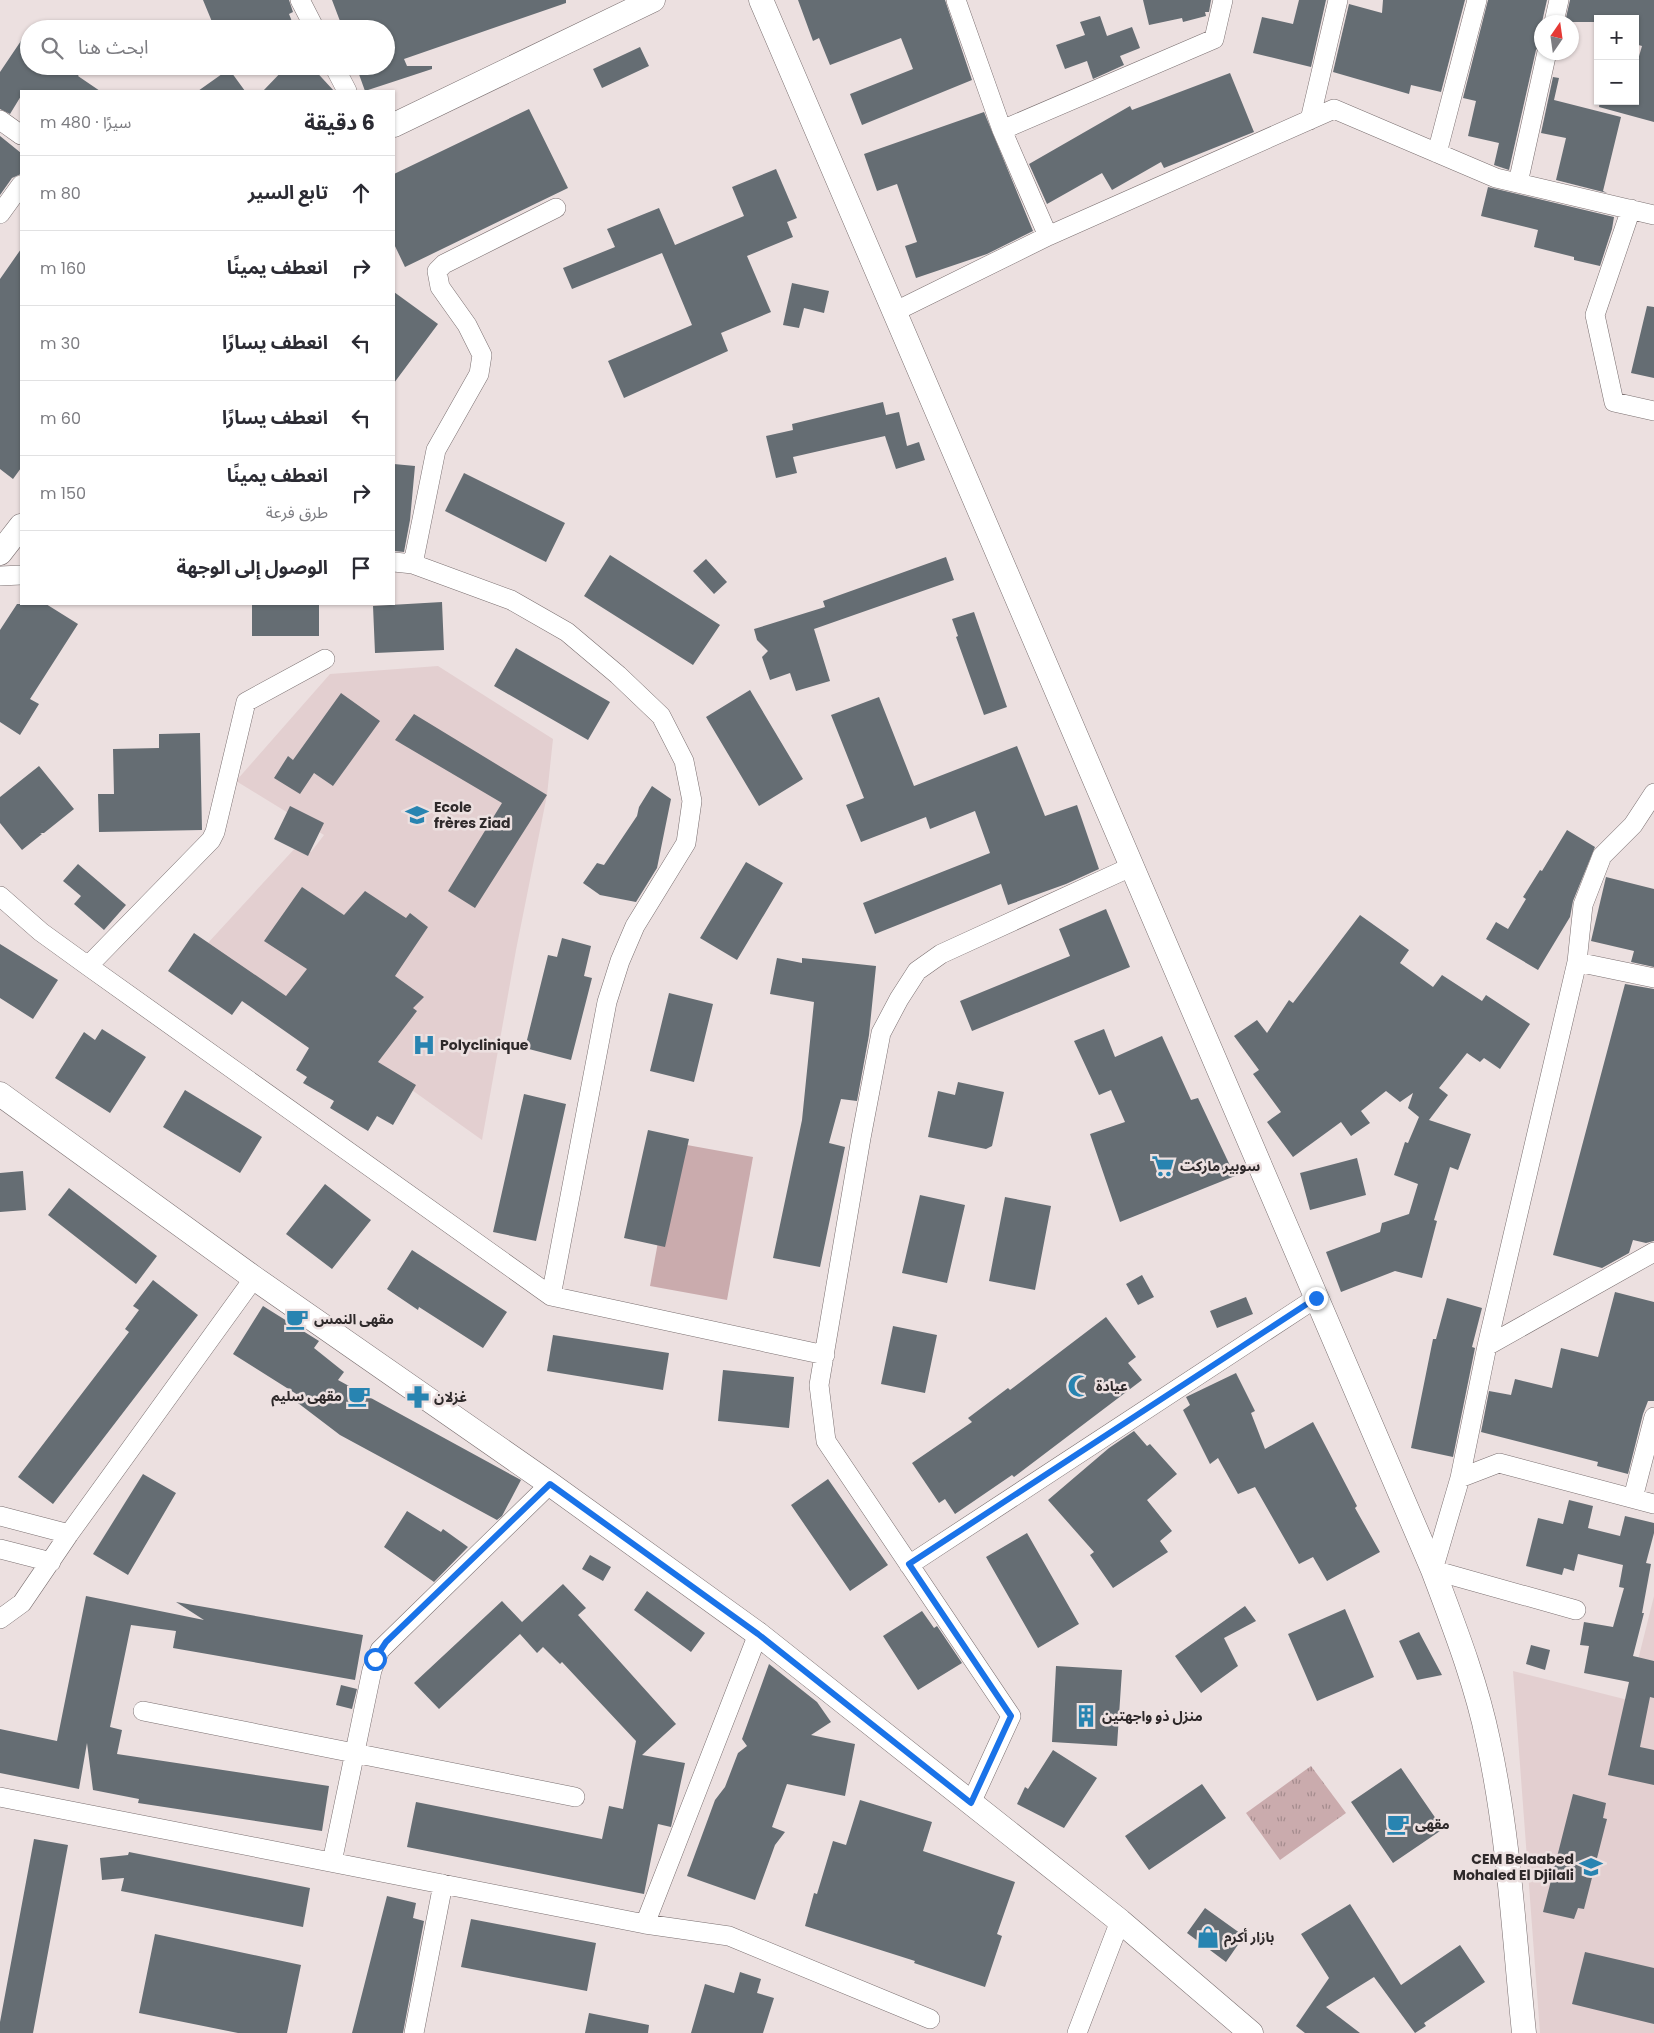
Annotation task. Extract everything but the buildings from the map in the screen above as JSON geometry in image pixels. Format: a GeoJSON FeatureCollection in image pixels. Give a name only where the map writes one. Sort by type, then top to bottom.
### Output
{"type":"FeatureCollection","features":[{"type":"Feature","properties":{"kind":"street"},"geometry":{"type":"LineString","coordinates":[[300,0],[310,20]]}},
{"type":"Feature","properties":{"kind":"street"},"geometry":{"type":"LineString","coordinates":[[395,125],[653,0]]}},
{"type":"Feature","properties":{"kind":"street"},"geometry":{"type":"LineString","coordinates":[[761,0],[896,311],[1433,1570],[1473,1682],[1488,1739],[1498,1797],[1524,2033]]}},
{"type":"Feature","properties":{"kind":"street"},"geometry":{"type":"LineString","coordinates":[[956,0],[1002,130],[1048,236]]}},
{"type":"Feature","properties":{"kind":"street"},"geometry":{"type":"LineString","coordinates":[[1002,130],[1214,39],[1223,0]]}},
{"type":"Feature","properties":{"kind":"street"},"geometry":{"type":"LineString","coordinates":[[1310,120],[1338,0]]}},
{"type":"Feature","properties":{"kind":"street"},"geometry":{"type":"LineString","coordinates":[[1437,153],[1477,0]]}},
{"type":"Feature","properties":{"kind":"street"},"geometry":{"type":"LineString","coordinates":[[1556,15],[1559,0]]}},
{"type":"Feature","properties":{"kind":"street"},"geometry":{"type":"LineString","coordinates":[[1518,183],[1545,60]]}},
{"type":"Feature","properties":{"kind":"street"},"geometry":{"type":"LineString","coordinates":[[339,75],[346,90]]}},
{"type":"Feature","properties":{"kind":"street"},"geometry":{"type":"LineString","coordinates":[[896,311],[1048,236],[1334,109],[1496,178],[1654,215]]}},
{"type":"Feature","properties":{"kind":"street"},"geometry":{"type":"LineString","coordinates":[[0,120],[20,135]]}},
{"type":"Feature","properties":{"kind":"street"},"geometry":{"type":"LineString","coordinates":[[0,214],[20,186]]}},
{"type":"Feature","properties":{"kind":"street"},"geometry":{"type":"LineString","coordinates":[[413,564],[436,450],[479,374],[482,355],[467,325],[440,287],[437,271],[444,264],[556,208]]}},
{"type":"Feature","properties":{"kind":"street"},"geometry":{"type":"LineString","coordinates":[[1631,209],[1595,315],[1614,402],[1654,411]]}},
{"type":"Feature","properties":{"kind":"street"},"geometry":{"type":"LineString","coordinates":[[0,553],[20,527]]}},
{"type":"Feature","properties":{"kind":"street"},"geometry":{"type":"LineString","coordinates":[[395,562],[413,564],[511,600],[567,632],[618,675],[662,716],[684,761],[692,801],[686,843],[635,926],[620,961],[607,1002],[551,1296]]}},
{"type":"Feature","properties":{"kind":"street"},"geometry":{"type":"LineString","coordinates":[[0,576],[20,575]]}},
{"type":"Feature","properties":{"kind":"street"},"geometry":{"type":"LineString","coordinates":[[88,966],[211,840],[215,832],[246,702],[325,659]]}},
{"type":"Feature","properties":{"kind":"street"},"geometry":{"type":"LineString","coordinates":[[1433,1570],[1460,1478],[1487,1346],[1577,962],[1583,905],[1602,856],[1633,825],[1654,793]]}},
{"type":"Feature","properties":{"kind":"street"},"geometry":{"type":"LineString","coordinates":[[971,1803],[1011,1716],[826,1441],[819,1385],[861,1138],[881,1033],[899,999],[917,971],[941,954],[1133,866]]}},
{"type":"Feature","properties":{"kind":"street"},"geometry":{"type":"LineString","coordinates":[[0,896],[41,932],[551,1296],[825,1355]]}},
{"type":"Feature","properties":{"kind":"street"},"geometry":{"type":"LineString","coordinates":[[1577,962],[1654,978]]}},
{"type":"Feature","properties":{"kind":"street"},"geometry":{"type":"LineString","coordinates":[[0,1094],[254,1278],[550,1484],[758,1634],[1120,1921],[1251,2033]]}},
{"type":"Feature","properties":{"kind":"street"},"geometry":{"type":"LineString","coordinates":[[1487,1346],[1654,1252]]}},
{"type":"Feature","properties":{"kind":"street"},"geometry":{"type":"LineString","coordinates":[[0,1619],[16,1610],[22,1603],[68,1534],[254,1278]]}},
{"type":"Feature","properties":{"kind":"street"},"geometry":{"type":"LineString","coordinates":[[909,1564],[1316,1298]]}},
{"type":"Feature","properties":{"kind":"street"},"geometry":{"type":"LineString","coordinates":[[1633,1498],[1654,1417]]}},
{"type":"Feature","properties":{"kind":"street"},"geometry":{"type":"LineString","coordinates":[[1460,1478],[1499,1463],[1654,1504]]}},
{"type":"Feature","properties":{"kind":"street"},"geometry":{"type":"LineString","coordinates":[[332,1862],[372,1670],[380,1650],[550,1484]]}},
{"type":"Feature","properties":{"kind":"street"},"geometry":{"type":"LineString","coordinates":[[0,1516],[68,1534]]}},
{"type":"Feature","properties":{"kind":"street"},"geometry":{"type":"LineString","coordinates":[[0,1549],[51,1562]]}},
{"type":"Feature","properties":{"kind":"street"},"geometry":{"type":"LineString","coordinates":[[1433,1570],[1576,1610]]}},
{"type":"Feature","properties":{"kind":"street"},"geometry":{"type":"LineString","coordinates":[[645,1924],[758,1634]]}},
{"type":"Feature","properties":{"kind":"street"},"geometry":{"type":"LineString","coordinates":[[143,1711],[575,1797]]}},
{"type":"Feature","properties":{"kind":"street"},"geometry":{"type":"LineString","coordinates":[[0,1797],[645,1924],[729,1936],[930,2019]]}},
{"type":"Feature","properties":{"kind":"street"},"geometry":{"type":"LineString","coordinates":[[414,2033],[443,1884]]}},
{"type":"Feature","properties":{"kind":"street"},"geometry":{"type":"LineString","coordinates":[[1077,2033],[1120,1921]]}},
{"type":"Feature","properties":{"kind":"shaded area"},"geometry":{"type":"Polygon","coordinates":[[[438,666],[553,739],[547,795],[516,950],[482,1140],[207,944],[297,846],[311,852],[324,835],[236,781],[330,674],[438,666]]]}},
{"type":"Feature","properties":{"kind":"shaded area","name":"CEM Belaabed Mohaled El Djilali"},"geometry":{"type":"Polygon","coordinates":[[[1654,1596],[1654,2033],[1540,2033],[1513,1671],[1628,1700],[1654,1596]]]}},
{"type":"Feature","properties":{"kind":"green space"},"geometry":{"type":"Polygon","coordinates":[[[676,1143],[753,1157],[727,1300],[650,1286],[676,1143]]]}},
{"type":"Feature","properties":{"kind":"green space"},"geometry":{"type":"Polygon","coordinates":[[[1311,1766],[1346,1813],[1280,1860],[1246,1813],[1311,1766]]]}},
{"type":"Feature","properties":{"kind":"place","name":"Ecole frères Ziad"},"geometry":{"type":"Point","coordinates":[417,815]}},
{"type":"Feature","properties":{"kind":"place","name":"Polyclinique"},"geometry":{"type":"Point","coordinates":[424,1045]}},
{"type":"Feature","properties":{"kind":"place","name":"سوبير ماركت"},"geometry":{"type":"Point","coordinates":[1163,1166]}},
{"type":"Feature","properties":{"kind":"place","name":"مقهى النمس"},"geometry":{"type":"Point","coordinates":[297,1319]}},
{"type":"Feature","properties":{"kind":"place","name":"عيادة"},"geometry":{"type":"Point","coordinates":[1079,1386]}},
{"type":"Feature","properties":{"kind":"place","name":"مقهى سليم"},"geometry":{"type":"Point","coordinates":[359,1396]}},
{"type":"Feature","properties":{"kind":"place","name":"غزلان"},"geometry":{"type":"Point","coordinates":[418,1397]}},
{"type":"Feature","properties":{"kind":"place","name":"منزل ذو واجهتين"},"geometry":{"type":"Point","coordinates":[1086,1716]}},
{"type":"Feature","properties":{"kind":"place","name":"مقهى"},"geometry":{"type":"Point","coordinates":[1398,1824]}},
{"type":"Feature","properties":{"kind":"place","name":"CEM Belaabed Mohaled El Djilali"},"geometry":{"type":"Point","coordinates":[1591,1867]}},
{"type":"Feature","properties":{"kind":"place","name":"بازار أكرم"},"geometry":{"type":"Point","coordinates":[1208,1937]}},
{"type":"Feature","properties":{"kind":"route"},"geometry":{"type":"LineString","coordinates":[[375,1659],[386,1642],[550,1484],[758,1634],[971,1803],[1011,1716],[909,1564],[1316,1298]]}}]}
